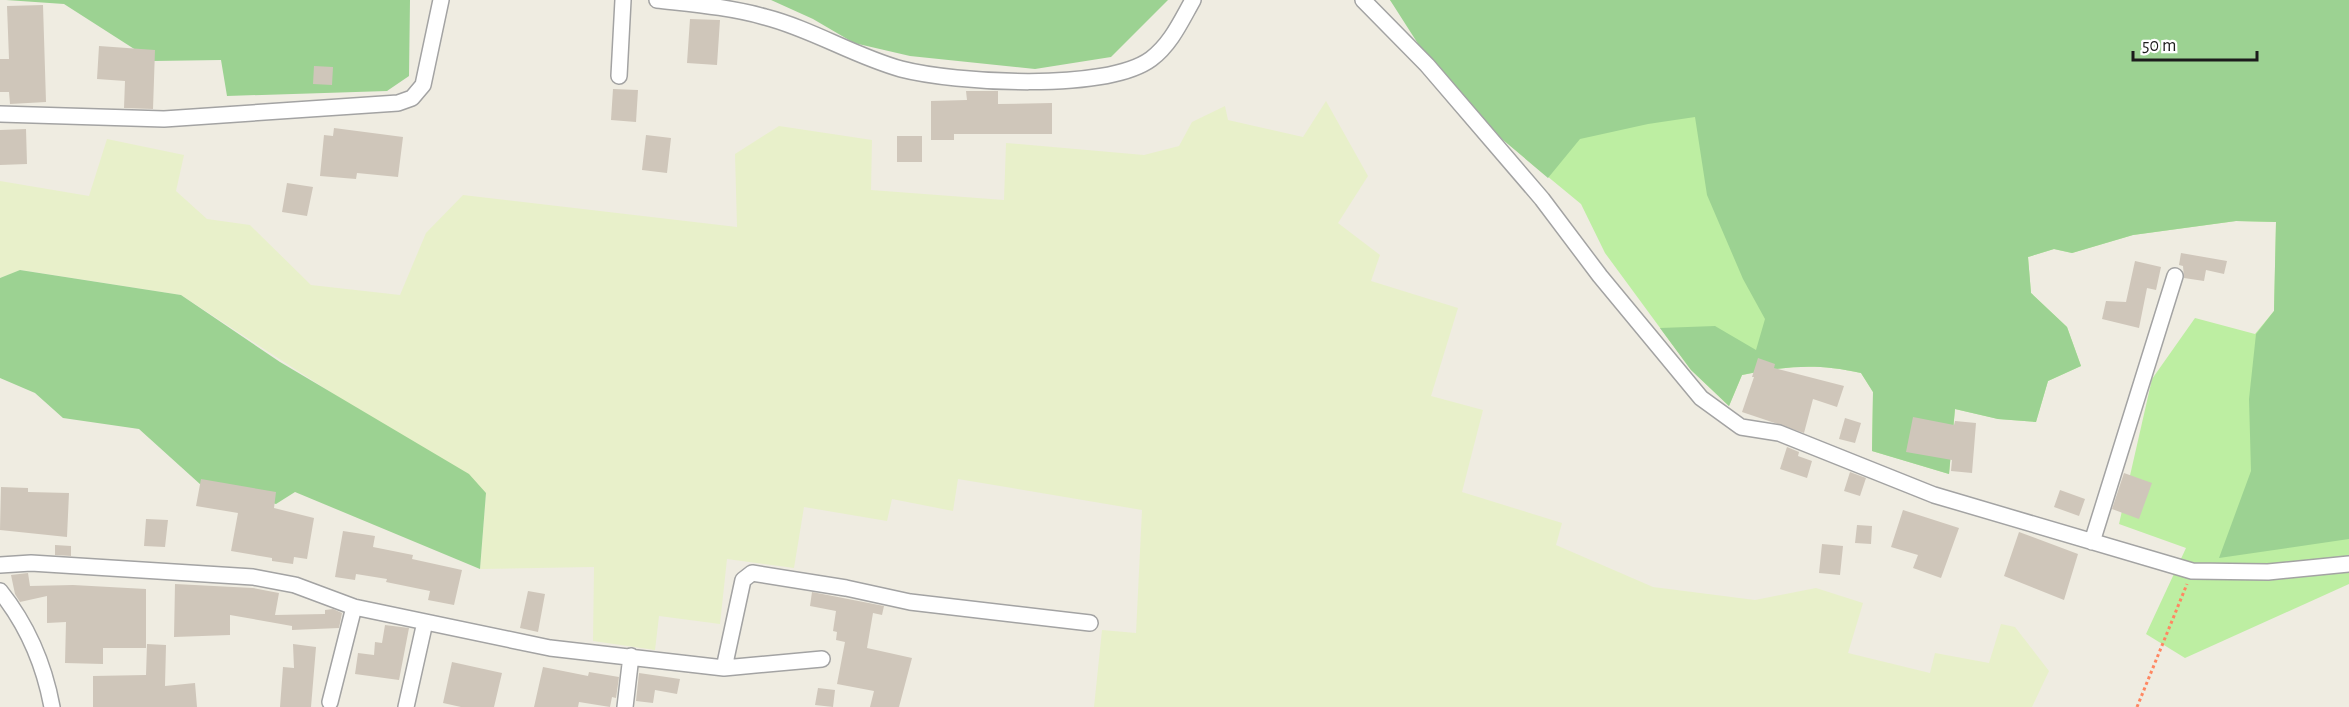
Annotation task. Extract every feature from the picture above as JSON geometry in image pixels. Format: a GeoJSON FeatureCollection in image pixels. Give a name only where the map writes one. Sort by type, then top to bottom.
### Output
{"type":"FeatureCollection","features":[{"type":"Feature","properties":{"kind":"street"},"geometry":{"type":"LineString","coordinates":[[0,114],[164,119],[398,103],[412,98],[423,85],[441,0]]}},
{"type":"Feature","properties":{"kind":"street"},"geometry":{"type":"LineString","coordinates":[[619,76],[623,0]]}},
{"type":"Feature","properties":{"kind":"street"},"geometry":{"type":"LineString","coordinates":[[657,0],[765,16],[900,69],[942,77],[1044,81],[1083,80],[1135,69],[1167,45],[1193,0]]}},
{"type":"Feature","properties":{"kind":"street"},"geometry":{"type":"LineString","coordinates":[[1363,0],[1426,65],[1542,199],[1600,276],[1701,398],[1741,427],[1779,434],[1934,495],[2192,571],[2268,572],[2349,564]]}},
{"type":"Feature","properties":{"kind":"street"},"geometry":{"type":"LineString","coordinates":[[2092,542],[2175,276]]}},
{"type":"Feature","properties":{"kind":"street"},"geometry":{"type":"LineString","coordinates":[[0,565],[31,563],[253,577],[295,585],[354,608],[550,648],[724,668],[822,659]]}},
{"type":"Feature","properties":{"kind":"street"},"geometry":{"type":"LineString","coordinates":[[724,668],[743,580],[752,573],[846,588],[910,602],[1090,623]]}},
{"type":"Feature","properties":{"kind":"street"},"geometry":{"type":"LineString","coordinates":[[0,591],[30,636],[42,662],[52,707]]}},
{"type":"Feature","properties":{"kind":"street"},"geometry":{"type":"LineString","coordinates":[[330,702],[354,608]]}},
{"type":"Feature","properties":{"kind":"street"},"geometry":{"type":"LineString","coordinates":[[406,707],[425,622]]}},
{"type":"Feature","properties":{"kind":"street"},"geometry":{"type":"LineString","coordinates":[[625,707],[631,657]]}},
{"type":"Feature","properties":{"kind":"path"},"geometry":{"type":"LineString","coordinates":[[2137,707],[2192,571]]}},
{"type":"Feature","properties":{"kind":"green space"},"geometry":{"type":"Polygon","coordinates":[[[6,0],[410,0],[409,76],[387,91],[227,96],[221,60],[153,61],[64,4],[6,0]]]}},
{"type":"Feature","properties":{"kind":"green space"},"geometry":{"type":"Polygon","coordinates":[[[771,0],[1168,0],[1111,57],[1035,69],[910,56],[854,43],[813,19],[771,0]]]}},
{"type":"Feature","properties":{"kind":"green space"},"geometry":{"type":"Polygon","coordinates":[[[1390,0],[2349,0],[2349,584],[2185,658],[2146,634],[2186,548],[2119,524],[2152,379],[2195,318],[2255,334],[2274,311],[2276,222],[2236,221],[2133,235],[2072,253],[2054,249],[2028,257],[2031,293],[2067,327],[2081,366],[2048,381],[2036,422],[1998,419],[1955,409],[1949,474],[1872,451],[1873,392],[1861,373],[1830,368],[1801,367],[1742,375],[1729,406],[1691,370],[1605,253],[1581,204],[1502,139],[1390,0]]]}},
{"type":"Feature","properties":{"kind":"green space"},"geometry":{"type":"Polygon","coordinates":[[[1390,0],[2349,0],[2349,539],[2219,558],[2251,471],[2249,399],[2256,334],[2274,311],[2276,222],[2236,221],[2133,235],[2072,253],[2054,249],[2028,257],[2031,293],[2067,327],[2081,366],[2048,381],[2036,422],[1998,419],[1955,409],[1949,474],[1872,451],[1873,392],[1861,373],[1830,368],[1801,367],[1742,375],[1729,406],[1691,370],[1660,328],[1715,326],[1756,350],[1765,319],[1743,279],[1707,195],[1695,117],[1648,124],[1580,139],[1548,178],[1502,139],[1422,50],[1390,0]]]}},
{"type":"Feature","properties":{"kind":"green space"},"geometry":{"type":"Polygon","coordinates":[[[1326,101],[1368,176],[1338,223],[1380,255],[1371,281],[1458,308],[1431,396],[1483,410],[1462,492],[1562,523],[1556,545],[1653,587],[1755,600],[1816,588],[1863,603],[1848,653],[1930,673],[1935,653],[1989,663],[2001,624],[2015,627],[2049,671],[2032,707],[1094,707],[1102,630],[1136,633],[1142,510],[958,479],[953,511],[892,499],[887,521],[804,507],[794,568],[727,559],[720,624],[659,616],[655,650],[593,641],[594,567],[480,569],[486,493],[181,295],[21,270],[0,278],[0,181],[89,196],[107,139],[184,155],[176,191],[207,219],[250,225],[311,285],[400,295],[426,233],[463,195],[737,227],[735,154],[779,126],[872,140],[871,190],[1004,200],[1006,143],[1144,155],[1179,146],[1192,122],[1225,106],[1228,120],[1303,137],[1326,101]]]}},
{"type":"Feature","properties":{"kind":"green space"},"geometry":{"type":"Polygon","coordinates":[[[20,270],[181,295],[280,362],[469,474],[486,493],[480,569],[295,492],[276,504],[201,485],[139,429],[63,418],[35,393],[0,378],[0,278],[20,270]]]}},
{"type":"Feature","properties":{"kind":"building"},"geometry":{"type":"Polygon","coordinates":[[[43,5],[46,102],[10,104],[9,92],[0,92],[0,59],[9,59],[7,6],[43,5]]]}},
{"type":"Feature","properties":{"kind":"building"},"geometry":{"type":"Polygon","coordinates":[[[690,19],[720,20],[717,65],[687,63],[690,19]]]}},
{"type":"Feature","properties":{"kind":"building"},"geometry":{"type":"Polygon","coordinates":[[[99,46],[155,50],[153,109],[124,108],[125,81],[97,79],[99,46]]]}},
{"type":"Feature","properties":{"kind":"building"},"geometry":{"type":"Polygon","coordinates":[[[314,66],[333,67],[332,85],[313,84],[314,66]]]}},
{"type":"Feature","properties":{"kind":"building"},"geometry":{"type":"Polygon","coordinates":[[[613,89],[638,90],[636,122],[611,120],[613,89]]]}},
{"type":"Feature","properties":{"kind":"building"},"geometry":{"type":"Polygon","coordinates":[[[966,91],[998,91],[998,104],[1052,103],[1052,134],[954,134],[954,140],[931,140],[931,101],[967,100],[966,91]]]}},
{"type":"Feature","properties":{"kind":"building"},"geometry":{"type":"Polygon","coordinates":[[[334,128],[403,137],[398,177],[357,173],[356,179],[320,176],[324,135],[333,136],[334,128]]]}},
{"type":"Feature","properties":{"kind":"building"},"geometry":{"type":"Polygon","coordinates":[[[26,129],[27,164],[0,165],[0,130],[26,129]]]}},
{"type":"Feature","properties":{"kind":"building"},"geometry":{"type":"Polygon","coordinates":[[[646,135],[671,138],[667,173],[642,170],[646,135]]]}},
{"type":"Feature","properties":{"kind":"building"},"geometry":{"type":"Polygon","coordinates":[[[897,136],[922,136],[922,162],[897,162],[897,136]]]}},
{"type":"Feature","properties":{"kind":"building"},"geometry":{"type":"Polygon","coordinates":[[[287,183],[313,187],[307,216],[282,212],[287,183]]]}},
{"type":"Feature","properties":{"kind":"building"},"geometry":{"type":"Polygon","coordinates":[[[2181,253],[2227,261],[2224,274],[2206,270],[2204,281],[2184,278],[2183,266],[2179,265],[2181,253]]]}},
{"type":"Feature","properties":{"kind":"building"},"geometry":{"type":"Polygon","coordinates":[[[2135,261],[2161,267],[2156,290],[2147,288],[2139,328],[2102,319],[2106,301],[2126,302],[2135,261]]]}},
{"type":"Feature","properties":{"kind":"building"},"geometry":{"type":"Polygon","coordinates":[[[1758,358],[1775,364],[1774,368],[1844,386],[1837,407],[1813,399],[1804,433],[1742,412],[1758,358]]]}},
{"type":"Feature","properties":{"kind":"building"},"geometry":{"type":"Polygon","coordinates":[[[1913,417],[1954,425],[1955,421],[1976,423],[1972,473],[1951,471],[1952,460],[1906,452],[1913,417]]]}},
{"type":"Feature","properties":{"kind":"building"},"geometry":{"type":"Polygon","coordinates":[[[1845,418],[1861,423],[1855,443],[1839,439],[1845,418]]]}},
{"type":"Feature","properties":{"kind":"building"},"geometry":{"type":"Polygon","coordinates":[[[1787,447],[1799,452],[1798,456],[1812,461],[1807,478],[1780,469],[1787,447]]]}},
{"type":"Feature","properties":{"kind":"building"},"geometry":{"type":"Polygon","coordinates":[[[1850,472],[1866,478],[1860,496],[1844,491],[1850,472]]]}},
{"type":"Feature","properties":{"kind":"building"},"geometry":{"type":"Polygon","coordinates":[[[2124,473],[2152,483],[2139,519],[2112,509],[2124,473]]]}},
{"type":"Feature","properties":{"kind":"building"},"geometry":{"type":"Polygon","coordinates":[[[201,479],[276,492],[274,508],[314,518],[307,559],[294,557],[293,564],[231,551],[238,513],[196,506],[201,479]]]}},
{"type":"Feature","properties":{"kind":"building"},"geometry":{"type":"Polygon","coordinates":[[[1,487],[28,488],[28,492],[69,493],[67,537],[0,530],[1,487]]]}},
{"type":"Feature","properties":{"kind":"building"},"geometry":{"type":"Polygon","coordinates":[[[2060,490],[2085,499],[2079,516],[2054,507],[2060,490]]]}},
{"type":"Feature","properties":{"kind":"building"},"geometry":{"type":"Polygon","coordinates":[[[1903,510],[1959,528],[1941,578],[1913,568],[1918,555],[1891,547],[1903,510]]]}},
{"type":"Feature","properties":{"kind":"building"},"geometry":{"type":"Polygon","coordinates":[[[146,519],[168,520],[165,547],[144,546],[146,519]]]}},
{"type":"Feature","properties":{"kind":"building"},"geometry":{"type":"Polygon","coordinates":[[[1857,525],[1872,526],[1871,544],[1855,543],[1857,525]]]}},
{"type":"Feature","properties":{"kind":"building"},"geometry":{"type":"Polygon","coordinates":[[[343,531],[375,536],[373,547],[413,555],[412,559],[462,570],[454,605],[428,600],[430,591],[386,582],[387,579],[356,574],[355,580],[335,577],[343,531]]]}},
{"type":"Feature","properties":{"kind":"building"},"geometry":{"type":"Polygon","coordinates":[[[2019,532],[2078,554],[2064,600],[2004,576],[2019,532]]]}},
{"type":"Feature","properties":{"kind":"building"},"geometry":{"type":"Polygon","coordinates":[[[1822,544],[1843,546],[1840,575],[1819,573],[1822,544]]]}},
{"type":"Feature","properties":{"kind":"building"},"geometry":{"type":"Polygon","coordinates":[[[55,545],[71,546],[71,556],[55,555],[55,545]]]}},
{"type":"Feature","properties":{"kind":"building"},"geometry":{"type":"Polygon","coordinates":[[[28,573],[30,586],[73,585],[146,589],[146,648],[103,648],[103,664],[65,663],[66,622],[47,623],[47,596],[20,602],[15,594],[11,575],[28,573]]]}},
{"type":"Feature","properties":{"kind":"building"},"geometry":{"type":"Polygon","coordinates":[[[175,584],[253,588],[279,593],[275,615],[325,614],[325,610],[333,609],[342,613],[339,628],[292,630],[292,626],[230,615],[230,635],[174,637],[175,584]]]}},
{"type":"Feature","properties":{"kind":"building"},"geometry":{"type":"Polygon","coordinates":[[[528,591],[545,594],[538,632],[520,628],[528,591]]]}},
{"type":"Feature","properties":{"kind":"building"},"geometry":{"type":"Polygon","coordinates":[[[812,592],[884,606],[882,615],[873,613],[867,648],[912,658],[899,707],[870,707],[874,691],[837,684],[845,642],[836,640],[837,632],[833,631],[836,611],[810,606],[812,592]]]}},
{"type":"Feature","properties":{"kind":"building"},"geometry":{"type":"Polygon","coordinates":[[[385,625],[409,628],[399,680],[355,674],[358,653],[374,655],[375,642],[382,643],[385,625]]]}},
{"type":"Feature","properties":{"kind":"building"},"geometry":{"type":"Polygon","coordinates":[[[147,644],[166,645],[165,686],[195,683],[197,707],[93,707],[93,676],[146,675],[147,644]]]}},
{"type":"Feature","properties":{"kind":"building"},"geometry":{"type":"Polygon","coordinates":[[[293,644],[316,647],[311,707],[280,707],[283,667],[294,668],[293,644]]]}},
{"type":"Feature","properties":{"kind":"building"},"geometry":{"type":"Polygon","coordinates":[[[452,662],[502,673],[494,707],[461,707],[443,703],[452,662]]]}},
{"type":"Feature","properties":{"kind":"building"},"geometry":{"type":"Polygon","coordinates":[[[543,667],[588,676],[589,672],[619,677],[616,698],[612,697],[610,707],[579,702],[578,707],[534,707],[543,667]]]}},
{"type":"Feature","properties":{"kind":"building"},"geometry":{"type":"Polygon","coordinates":[[[639,673],[680,679],[677,694],[655,690],[653,703],[636,701],[639,673]]]}},
{"type":"Feature","properties":{"kind":"building"},"geometry":{"type":"Polygon","coordinates":[[[818,688],[835,690],[833,707],[815,705],[818,688]]]}}]}
